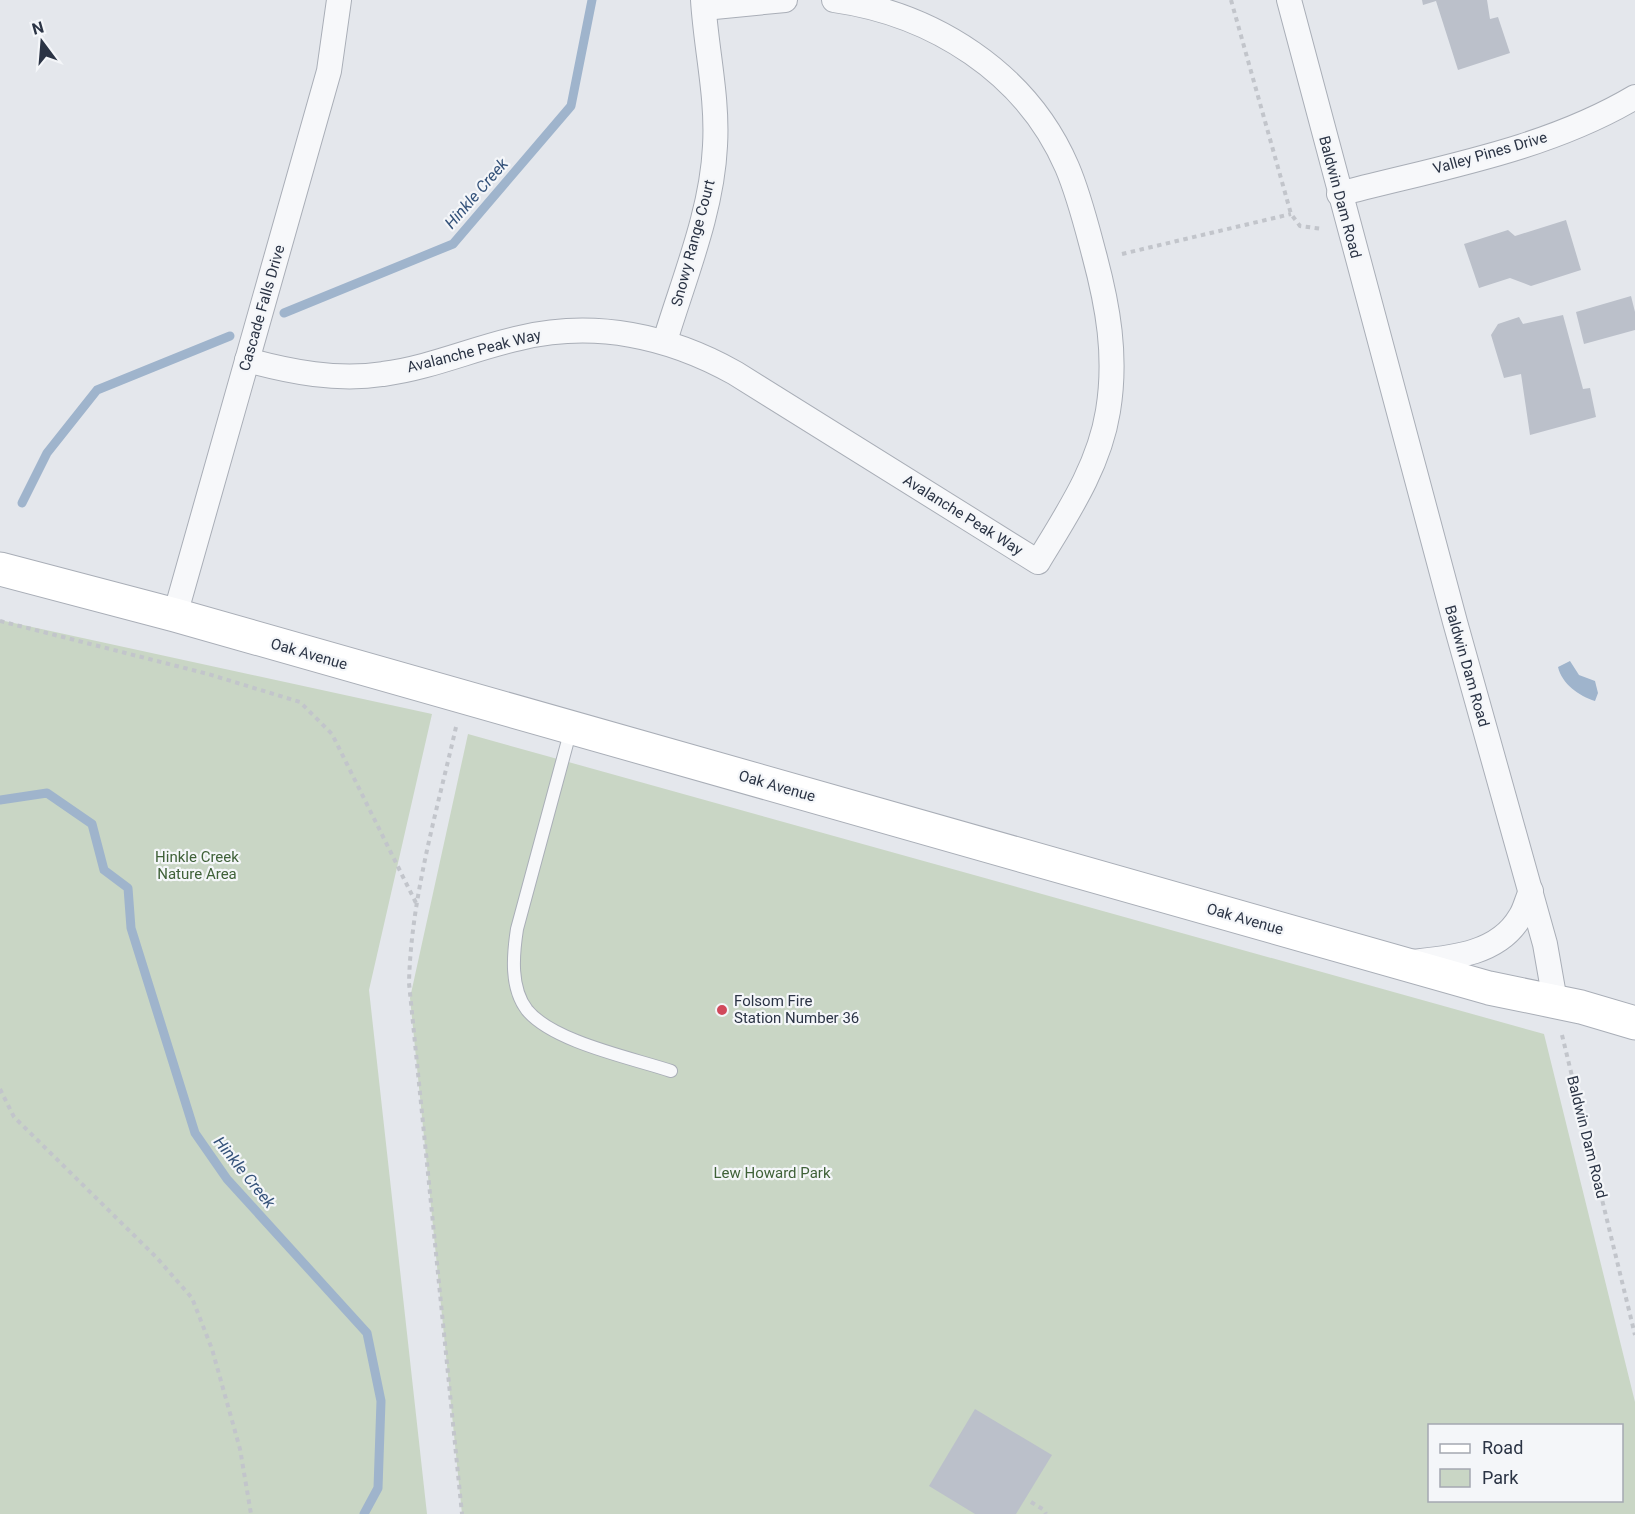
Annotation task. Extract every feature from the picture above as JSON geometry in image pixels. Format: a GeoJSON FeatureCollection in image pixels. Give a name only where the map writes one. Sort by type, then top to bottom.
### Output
{"type":"FeatureCollection","features":[{"type":"Feature","properties":{"kind":"main road","name":"Oak Avenue"},"geometry":{"type":"LineString","coordinates":[[0,569],[175,615],[1402,963],[1635,1023]]}},
{"type":"Feature","properties":{"kind":"street","name":"Cascade Falls Drive"},"geometry":{"type":"LineString","coordinates":[[175,615],[329,71],[339,0]]}},
{"type":"Feature","properties":{"kind":"street"},"geometry":{"type":"LineString","coordinates":[[703,4],[785,0]]}},
{"type":"Feature","properties":{"kind":"street","name":"Avalanche Peak Way"},"geometry":{"type":"LineString","coordinates":[[247,360],[284,370],[325,375],[370,375],[428,364],[520,338],[552,332],[601,330],[666,341],[708,358],[735,373],[1038,562],[1078,497],[1093,465],[1108,412],[1112,377],[1112,341],[1107,306],[1079,197],[1066,164],[1039,118],[1016,90],[990,66],[961,44],[914,19],[862,4],[834,0]]}},
{"type":"Feature","properties":{"kind":"street","name":"Baldwin Dam Road"},"geometry":{"type":"LineString","coordinates":[[1289,0],[1348,225],[1531,891],[1545,944],[1555,1001]]}},
{"type":"Feature","properties":{"kind":"street","name":"Snowy Range Court"},"geometry":{"type":"LineString","coordinates":[[666,341],[708,196],[715,147],[716,115],[703,4]]}},
{"type":"Feature","properties":{"kind":"street","name":"Valley Pines Drive"},"geometry":{"type":"LineString","coordinates":[[1340,194],[1542,140],[1604,116],[1635,97]]}},
{"type":"Feature","properties":{"kind":"street"},"geometry":{"type":"LineString","coordinates":[[1402,963],[1461,956],[1490,945],[1520,918],[1531,891]]}},
{"type":"Feature","properties":{"kind":"lane"},"geometry":{"type":"LineString","coordinates":[[571,728],[518,929],[513,954],[515,981],[526,1009],[554,1033],[671,1071]]}},
{"type":"Feature","properties":{"kind":"path"},"geometry":{"type":"LineString","coordinates":[[1231,0],[1291,214],[1300,226],[1322,229],[1348,225]]}},
{"type":"Feature","properties":{"kind":"path"},"geometry":{"type":"LineString","coordinates":[[1096,260],[1291,214]]}},
{"type":"Feature","properties":{"kind":"path"},"geometry":{"type":"LineString","coordinates":[[0,621],[208,674],[300,702],[332,734],[416,903]]}},
{"type":"Feature","properties":{"kind":"path"},"geometry":{"type":"LineString","coordinates":[[462,1514],[409,983],[410,948],[416,903],[463,698]]}},
{"type":"Feature","properties":{"kind":"path","name":"Baldwin Dam Road"},"geometry":{"type":"LineString","coordinates":[[1555,1001],[1635,1335]]}},
{"type":"Feature","properties":{"kind":"path"},"geometry":{"type":"LineString","coordinates":[[0,1089],[14,1117],[157,1258],[192,1298],[213,1349],[240,1449],[251,1514]]}},
{"type":"Feature","properties":{"kind":"path"},"geometry":{"type":"LineString","coordinates":[[1031,1502],[1044,1510],[1046,1514]]}},
{"type":"Feature","properties":{"kind":"green space","name":"Hinkle Creek Nature Area"},"geometry":{"type":"Polygon","coordinates":[[[0,620],[432,714],[369,990],[427,1514],[0,1514],[0,620]]]}},
{"type":"Feature","properties":{"kind":"green space","name":"Lew Howard Park"},"geometry":{"type":"Polygon","coordinates":[[[468,734],[1544,1034],[1635,1402],[1635,1514],[462,1514],[410,998],[468,734]]]}},
{"type":"Feature","properties":{"kind":"water"},"geometry":{"type":"Polygon","coordinates":[[[1570,661],[1579,675],[1595,681],[1598,693],[1595,701],[1577,693],[1563,679],[1558,667],[1570,661]]]}},
{"type":"Feature","properties":{"kind":"building"},"geometry":{"type":"Polygon","coordinates":[[[1422,0],[1487,0],[1490,19],[1498,17],[1510,53],[1458,70],[1436,1],[1423,5],[1422,0]]]}},
{"type":"Feature","properties":{"kind":"building"},"geometry":{"type":"Polygon","coordinates":[[[1566,220],[1581,270],[1531,286],[1510,278],[1479,288],[1464,244],[1508,230],[1515,236],[1566,220]]]}},
{"type":"Feature","properties":{"kind":"building"},"geometry":{"type":"Polygon","coordinates":[[[1631,296],[1635,312],[1635,330],[1584,344],[1576,312],[1631,296]]]}},
{"type":"Feature","properties":{"kind":"building"},"geometry":{"type":"Polygon","coordinates":[[[1563,315],[1583,389],[1590,388],[1596,417],[1530,435],[1521,374],[1504,378],[1491,335],[1498,324],[1519,317],[1523,324],[1563,315]]]}},
{"type":"Feature","properties":{"kind":"building"},"geometry":{"type":"Polygon","coordinates":[[[975,1409],[1052,1455],[1016,1514],[975,1514],[929,1486],[975,1409]]]}},
{"type":"Feature","properties":{"kind":"waterway","name":"Hinkle Creek"},"geometry":{"type":"LineString","coordinates":[[284,313],[453,244],[571,106],[592,0]]}},
{"type":"Feature","properties":{"kind":"waterway","name":"Hinkle Creek"},"geometry":{"type":"LineString","coordinates":[[22,503],[47,453],[97,390],[230,336]]}},
{"type":"Feature","properties":{"kind":"waterway","name":"Hinkle Creek"},"geometry":{"type":"LineString","coordinates":[[0,800],[47,793],[92,824],[104,870],[128,888],[131,928],[195,1133],[227,1179],[367,1333],[381,1401],[378,1488],[364,1514]]}},
{"type":"Feature","properties":{"kind":"place","name":"Folsom Fire Station Number 36"},"geometry":{"type":"Point","coordinates":[722,1010]}}]}
